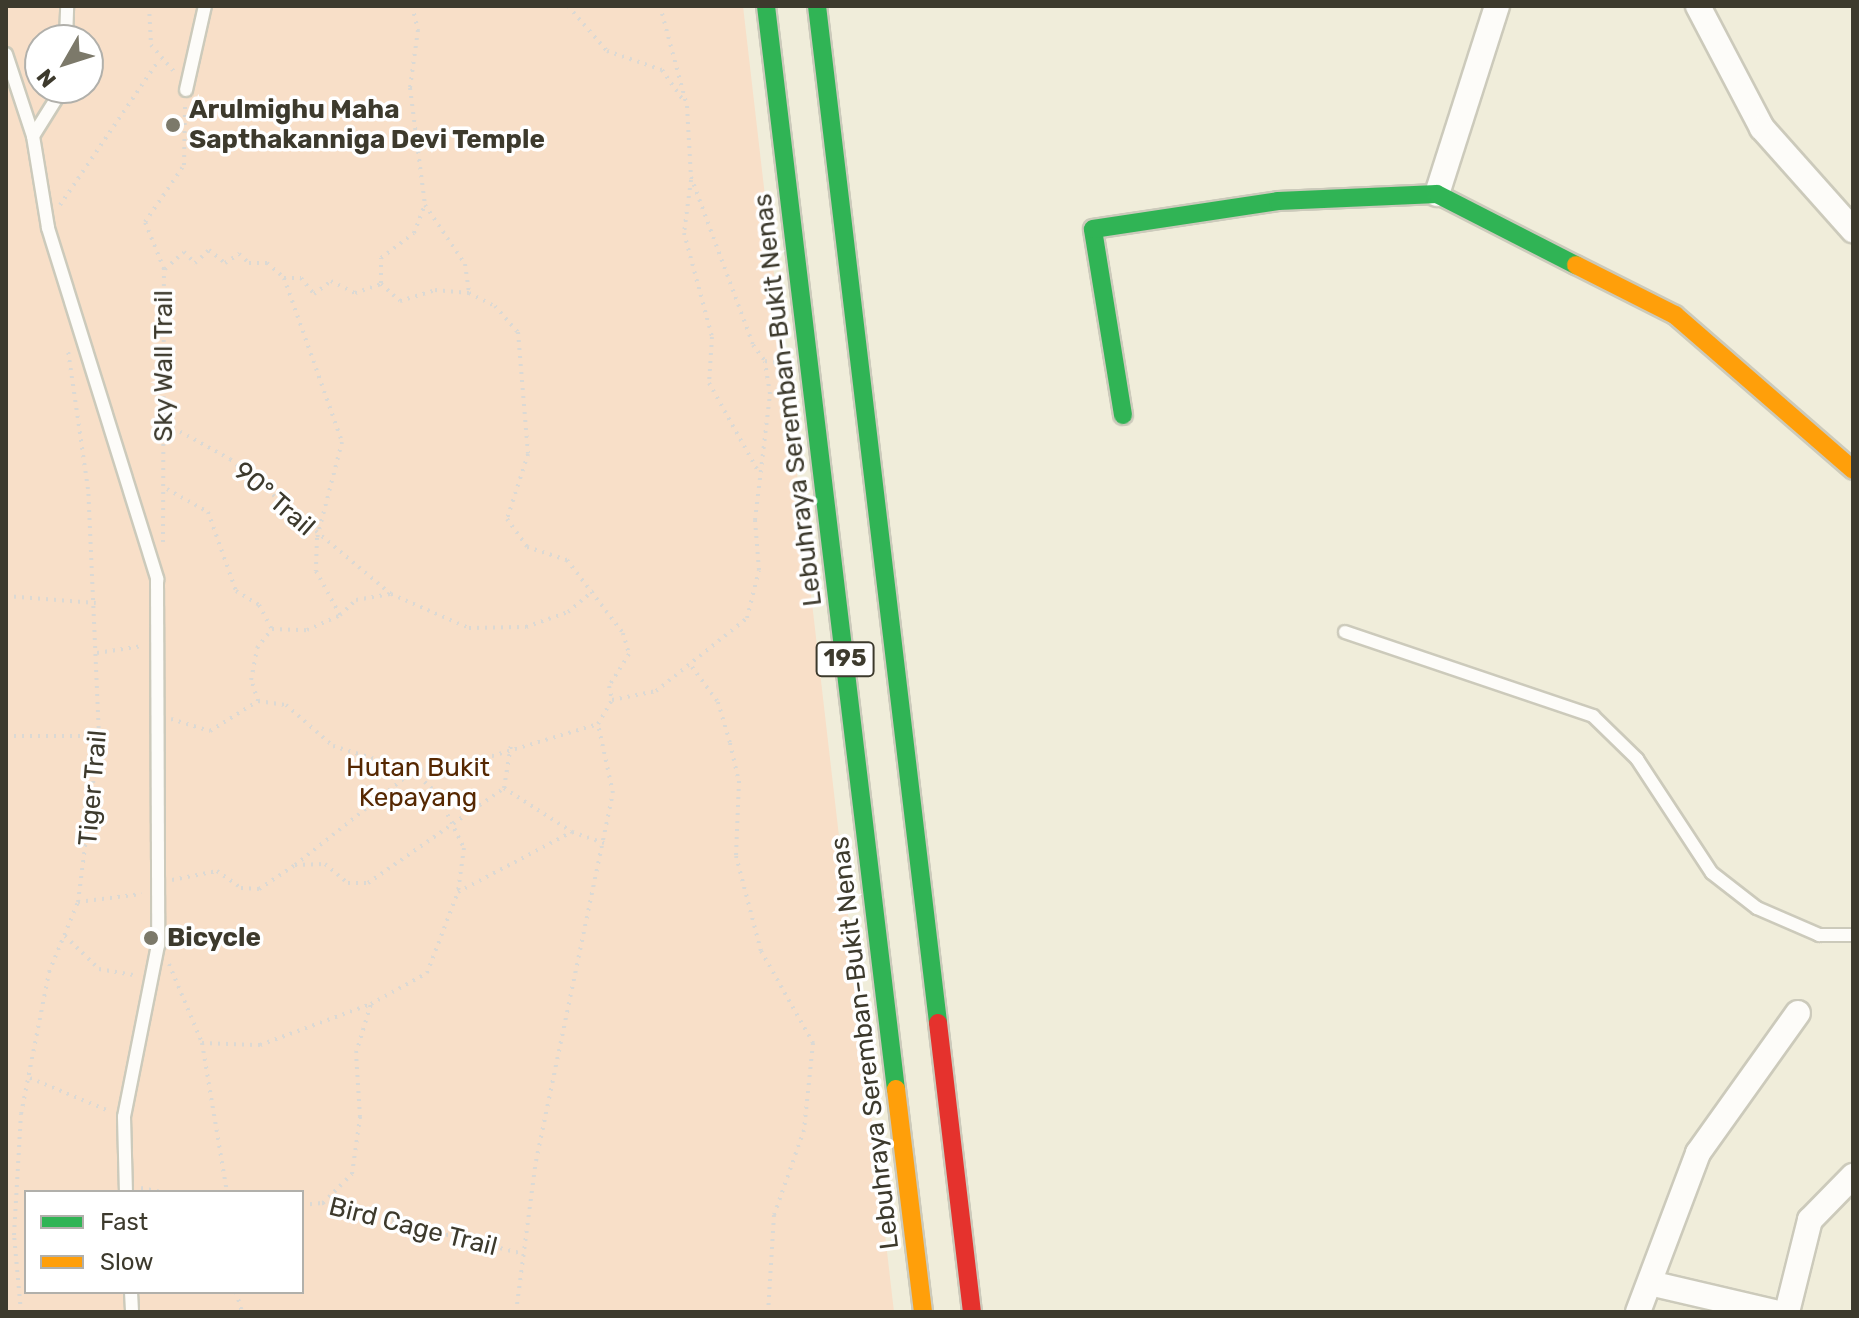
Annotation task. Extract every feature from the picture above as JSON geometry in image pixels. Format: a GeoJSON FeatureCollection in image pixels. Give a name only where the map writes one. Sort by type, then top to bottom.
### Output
{"type":"FeatureCollection","features":[{"type":"Feature","properties":{"kind":"main road","name":"Lebuhraya Seremban-Bukit Nenas"},"geometry":{"type":"LineString","coordinates":[[766,6],[923,1312]]}},
{"type":"Feature","properties":{"kind":"main road","name":"195"},"geometry":{"type":"LineString","coordinates":[[817,6],[972,1312]]}},
{"type":"Feature","properties":{"kind":"main road"},"geometry":{"type":"LineString","coordinates":[[1123,415],[1093,229],[1278,201],[1437,194],[1675,315],[1853,470]]}},
{"type":"Feature","properties":{"kind":"street"},"geometry":{"type":"LineString","coordinates":[[1437,194],[1497,6]]}},
{"type":"Feature","properties":{"kind":"street"},"geometry":{"type":"LineString","coordinates":[[1698,6],[1762,128],[1853,230]]}},
{"type":"Feature","properties":{"kind":"street"},"geometry":{"type":"LineString","coordinates":[[1638,1312],[1654,1284],[1687,1173],[1798,1013]]}},
{"type":"Feature","properties":{"kind":"street"},"geometry":{"type":"LineString","coordinates":[[1787,1312],[1810,1220],[1853,1176]]}},
{"type":"Feature","properties":{"kind":"street"},"geometry":{"type":"LineString","coordinates":[[1654,1284],[1774,1312]]}},
{"type":"Feature","properties":{"kind":"lane"},"geometry":{"type":"LineString","coordinates":[[186,90],[192,76],[205,6]]}},
{"type":"Feature","properties":{"kind":"lane"},"geometry":{"type":"LineString","coordinates":[[6,54],[33,136],[48,228],[157,579],[154,714],[158,945],[148,978],[124,1117],[126,1190]]}},
{"type":"Feature","properties":{"kind":"lane"},"geometry":{"type":"LineString","coordinates":[[33,136],[53,104]]}},
{"type":"Feature","properties":{"kind":"lane"},"geometry":{"type":"LineString","coordinates":[[1345,632],[1593,716],[1637,759],[1712,873],[1782,919],[1819,935],[1853,935]]}},
{"type":"Feature","properties":{"kind":"path"},"geometry":{"type":"LineString","coordinates":[[149,6],[147,32],[159,60],[192,76]]}},
{"type":"Feature","properties":{"kind":"path"},"geometry":{"type":"LineString","coordinates":[[412,6],[418,30],[410,88],[425,205],[465,264],[469,293]]}},
{"type":"Feature","properties":{"kind":"path"},"geometry":{"type":"LineString","coordinates":[[568,6],[607,51],[662,70],[687,106]]}},
{"type":"Feature","properties":{"kind":"path"},"geometry":{"type":"LineString","coordinates":[[660,6],[687,106],[691,177],[684,233],[712,337],[709,383],[759,474]]}},
{"type":"Feature","properties":{"kind":"path"},"geometry":{"type":"LineString","coordinates":[[48,228],[79,170],[159,60]]}},
{"type":"Feature","properties":{"kind":"path","name":"Sky Wall Trail"},"geometry":{"type":"LineString","coordinates":[[157,579],[167,489],[164,269],[152,246],[145,222],[184,165],[186,90]]}},
{"type":"Feature","properties":{"kind":"path"},"geometry":{"type":"LineString","coordinates":[[612,700],[656,691],[691,666],[747,618],[759,570],[759,474],[770,394],[765,361],[691,177]]}},
{"type":"Feature","properties":{"kind":"path"},"geometry":{"type":"LineString","coordinates":[[425,205],[414,233],[381,258],[381,284],[400,301],[435,290],[469,293],[495,306],[518,332],[528,454],[507,519],[527,547],[567,560],[593,591],[629,654],[609,686],[612,700],[598,724],[613,793],[536,1161],[516,1312]]}},
{"type":"Feature","properties":{"kind":"path"},"geometry":{"type":"LineString","coordinates":[[164,269],[184,252],[195,263],[209,250],[225,263],[239,254],[249,263],[267,263],[284,278],[342,442],[317,538],[316,571],[340,615]]}},
{"type":"Feature","properties":{"kind":"path"},"geometry":{"type":"LineString","coordinates":[[284,278],[301,278],[314,294],[331,281],[355,293],[381,284]]}},
{"type":"Feature","properties":{"kind":"path","name":"Tiger Trail"},"geometry":{"type":"LineString","coordinates":[[21,1312],[14,1235],[30,1078],[49,972],[78,902],[99,736],[96,603],[64,333]]}},
{"type":"Feature","properties":{"kind":"path"},"geometry":{"type":"LineString","coordinates":[[765,361],[785,358]]}},
{"type":"Feature","properties":{"kind":"path","name":"90° Trail"},"geometry":{"type":"LineString","coordinates":[[166,424],[230,459],[317,538],[343,547],[391,594],[469,628],[526,627],[568,612],[593,591]]}},
{"type":"Feature","properties":{"kind":"path"},"geometry":{"type":"LineString","coordinates":[[167,489],[208,512],[236,591],[259,605],[272,629]]}},
{"type":"Feature","properties":{"kind":"path"},"geometry":{"type":"LineString","coordinates":[[272,629],[307,630],[340,615],[356,600],[391,594]]}},
{"type":"Feature","properties":{"kind":"path"},"geometry":{"type":"LineString","coordinates":[[6,596],[96,603]]}},
{"type":"Feature","properties":{"kind":"path"},"geometry":{"type":"LineString","coordinates":[[258,701],[251,680],[257,648],[272,629]]}},
{"type":"Feature","properties":{"kind":"path"},"geometry":{"type":"LineString","coordinates":[[97,653],[157,644]]}},
{"type":"Feature","properties":{"kind":"path"},"geometry":{"type":"LineString","coordinates":[[691,666],[718,702],[739,781],[736,856],[761,951],[813,1043],[804,1130],[774,1215],[768,1312]]}},
{"type":"Feature","properties":{"kind":"path"},"geometry":{"type":"LineString","coordinates":[[154,714],[210,731],[258,701],[286,705],[333,746],[413,771],[469,763],[511,745],[598,724]]}},
{"type":"Feature","properties":{"kind":"path"},"geometry":{"type":"LineString","coordinates":[[6,736],[99,736]]}},
{"type":"Feature","properties":{"kind":"path"},"geometry":{"type":"LineString","coordinates":[[295,865],[325,864],[348,883],[368,883],[451,821],[504,788],[511,745]]}},
{"type":"Feature","properties":{"kind":"path"},"geometry":{"type":"LineString","coordinates":[[202,1043],[260,1045],[371,1004],[427,973],[458,892],[464,848],[451,821],[413,771]]}},
{"type":"Feature","properties":{"kind":"path"},"geometry":{"type":"LineString","coordinates":[[158,884],[205,870],[241,888],[259,889],[295,865],[413,771]]}},
{"type":"Feature","properties":{"kind":"path"},"geometry":{"type":"LineString","coordinates":[[504,788],[572,832],[604,843]]}},
{"type":"Feature","properties":{"kind":"path"},"geometry":{"type":"LineString","coordinates":[[458,892],[572,832]]}},
{"type":"Feature","properties":{"kind":"path"},"geometry":{"type":"LineString","coordinates":[[78,902],[130,890],[158,899]]}},
{"type":"Feature","properties":{"kind":"path"},"geometry":{"type":"LineString","coordinates":[[65,936],[99,969],[148,978]]}},
{"type":"Feature","properties":{"kind":"path"},"geometry":{"type":"LineString","coordinates":[[158,945],[184,987],[202,1043],[227,1190]]}},
{"type":"Feature","properties":{"kind":"path"},"geometry":{"type":"LineString","coordinates":[[322,1203],[352,1174],[360,1117],[356,1053],[371,1004]]}},
{"type":"Feature","properties":{"kind":"path"},"geometry":{"type":"LineString","coordinates":[[30,1078],[124,1117]]}},
{"type":"Feature","properties":{"kind":"path","name":"Bird Cage Trail"},"geometry":{"type":"LineString","coordinates":[[304,1205],[322,1203],[524,1254]]}},
{"type":"Feature","properties":{"kind":"green space","name":"Hutan Bukit Kepayang"},"geometry":{"type":"Polygon","coordinates":[[[6,6],[743,6],[894,1312],[6,1312],[6,6]]]}},
{"type":"Feature","properties":{"kind":"traffic: fast"},"geometry":{"type":"LineString","coordinates":[[766,6],[896,1089]]}},
{"type":"Feature","properties":{"kind":"traffic: fast"},"geometry":{"type":"LineString","coordinates":[[817,6],[938,1023]]}},
{"type":"Feature","properties":{"kind":"traffic: fast"},"geometry":{"type":"LineString","coordinates":[[1123,415],[1093,229],[1278,201],[1437,194],[1576,265]]}},
{"type":"Feature","properties":{"kind":"traffic: slow"},"geometry":{"type":"LineString","coordinates":[[1576,265],[1675,315],[1853,470]]}},
{"type":"Feature","properties":{"kind":"traffic: slow"},"geometry":{"type":"LineString","coordinates":[[896,1089],[923,1312]]}},
{"type":"Feature","properties":{"kind":"traffic: jam"},"geometry":{"type":"LineString","coordinates":[[938,1023],[972,1312]]}},
{"type":"Feature","properties":{"kind":"place","name":"Arulmighu Maha Sapthakanniga Devi Temple"},"geometry":{"type":"Point","coordinates":[173,125]}},
{"type":"Feature","properties":{"kind":"place","name":"Bicycle"},"geometry":{"type":"Point","coordinates":[151,938]}}]}
